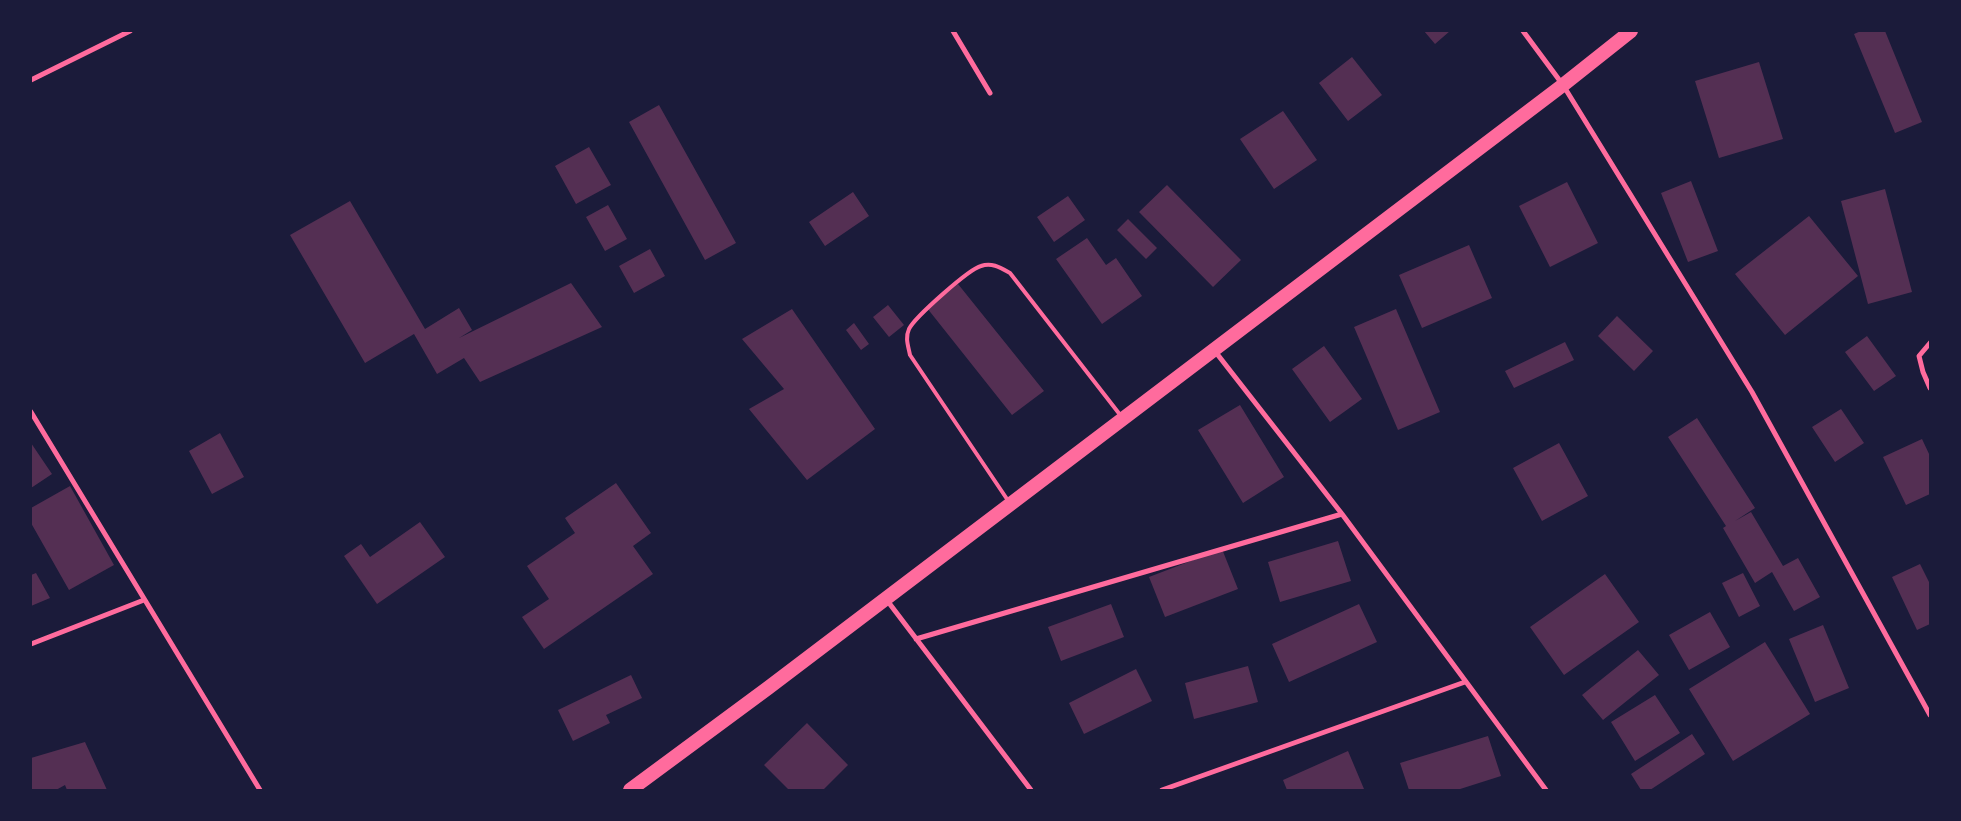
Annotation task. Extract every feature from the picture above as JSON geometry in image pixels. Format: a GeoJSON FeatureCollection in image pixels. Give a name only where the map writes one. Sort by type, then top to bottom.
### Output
{"type":"FeatureCollection","features":[{"type":"Feature","properties":{"kind":"highway"},"geometry":{"type":"LineString","coordinates":[[630,790],[1214,350],[1563,85],[1630,31]]}},
{"type":"Feature","properties":{"kind":"street"},"geometry":{"type":"LineString","coordinates":[[31,80],[130,31]]}},
{"type":"Feature","properties":{"kind":"street"},"geometry":{"type":"LineString","coordinates":[[953,31],[990,93]]}},
{"type":"Feature","properties":{"kind":"street"},"geometry":{"type":"LineString","coordinates":[[1523,31],[1563,85],[1752,392],[1930,715]]}},
{"type":"Feature","properties":{"kind":"street"},"geometry":{"type":"LineString","coordinates":[[1930,343],[1919,356],[1930,388]]}},
{"type":"Feature","properties":{"kind":"street"},"geometry":{"type":"LineString","coordinates":[[1214,350],[1342,514],[1546,790]]}},
{"type":"Feature","properties":{"kind":"street"},"geometry":{"type":"LineString","coordinates":[[31,412],[260,790]]}},
{"type":"Feature","properties":{"kind":"street"},"geometry":{"type":"LineString","coordinates":[[916,639],[1342,514]]}},
{"type":"Feature","properties":{"kind":"street"},"geometry":{"type":"LineString","coordinates":[[885,598],[1030,790]]}},
{"type":"Feature","properties":{"kind":"street"},"geometry":{"type":"LineString","coordinates":[[31,644],[144,600]]}},
{"type":"Feature","properties":{"kind":"street"},"geometry":{"type":"LineString","coordinates":[[1162,790],[1465,682]]}},
{"type":"Feature","properties":{"kind":"lane"},"geometry":{"type":"LineString","coordinates":[[1011,504],[910,355],[906,339],[910,328],[918,317],[971,271],[982,265],[996,265],[1010,274],[1123,419]]}},
{"type":"Feature","properties":{"kind":"building"},"geometry":{"type":"Polygon","coordinates":[[[1424,31],[1450,31],[1435,44],[1424,31]]]}},
{"type":"Feature","properties":{"kind":"building"},"geometry":{"type":"Polygon","coordinates":[[[1861,31],[1885,31],[1922,122],[1895,133],[1854,34],[1861,31]]]}},
{"type":"Feature","properties":{"kind":"building"},"geometry":{"type":"Polygon","coordinates":[[[1352,57],[1382,95],[1348,121],[1319,83],[1352,57]]]}},
{"type":"Feature","properties":{"kind":"building"},"geometry":{"type":"Polygon","coordinates":[[[1759,62],[1783,139],[1719,158],[1695,81],[1759,62]]]}},
{"type":"Feature","properties":{"kind":"building"},"geometry":{"type":"Polygon","coordinates":[[[659,105],[736,243],[705,260],[629,122],[659,105]]]}},
{"type":"Feature","properties":{"kind":"building"},"geometry":{"type":"Polygon","coordinates":[[[1283,111],[1317,160],[1274,189],[1240,139],[1283,111]]]}},
{"type":"Feature","properties":{"kind":"building"},"geometry":{"type":"Polygon","coordinates":[[[589,147],[611,185],[576,204],[555,166],[589,147]]]}},
{"type":"Feature","properties":{"kind":"building"},"geometry":{"type":"Polygon","coordinates":[[[1691,181],[1718,251],[1688,262],[1661,193],[1691,181]]]}},
{"type":"Feature","properties":{"kind":"building"},"geometry":{"type":"Polygon","coordinates":[[[1567,182],[1598,243],[1550,267],[1519,206],[1567,182]]]}},
{"type":"Feature","properties":{"kind":"building"},"geometry":{"type":"Polygon","coordinates":[[[1167,185],[1241,260],[1213,287],[1139,212],[1167,185]]]}},
{"type":"Feature","properties":{"kind":"building"},"geometry":{"type":"Polygon","coordinates":[[[1885,189],[1912,292],[1868,304],[1841,201],[1885,189]]]}},
{"type":"Feature","properties":{"kind":"building"},"geometry":{"type":"Polygon","coordinates":[[[853,192],[869,216],[825,246],[809,222],[853,192]]]}},
{"type":"Feature","properties":{"kind":"building"},"geometry":{"type":"Polygon","coordinates":[[[1068,196],[1085,220],[1054,242],[1037,217],[1068,196]]]}},
{"type":"Feature","properties":{"kind":"building"},"geometry":{"type":"Polygon","coordinates":[[[350,201],[425,329],[459,308],[472,330],[459,338],[571,283],[602,327],[480,382],[464,358],[437,374],[414,334],[365,363],[290,235],[350,201]]]}},
{"type":"Feature","properties":{"kind":"building"},"geometry":{"type":"Polygon","coordinates":[[[608,205],[627,239],[605,251],[586,217],[608,205]]]}},
{"type":"Feature","properties":{"kind":"building"},"geometry":{"type":"Polygon","coordinates":[[[1809,216],[1858,276],[1785,335],[1735,274],[1809,216]]]}},
{"type":"Feature","properties":{"kind":"building"},"geometry":{"type":"Polygon","coordinates":[[[1128,219],[1157,248],[1146,259],[1117,230],[1128,219]]]}},
{"type":"Feature","properties":{"kind":"building"},"geometry":{"type":"Polygon","coordinates":[[[1087,238],[1106,265],[1116,258],[1142,296],[1102,324],[1056,259],[1087,238]]]}},
{"type":"Feature","properties":{"kind":"building"},"geometry":{"type":"Polygon","coordinates":[[[1469,245],[1492,298],[1422,328],[1399,275],[1469,245]]]}},
{"type":"Feature","properties":{"kind":"building"},"geometry":{"type":"Polygon","coordinates":[[[650,249],[665,276],[634,293],[619,266],[650,249]]]}},
{"type":"Feature","properties":{"kind":"building"},"geometry":{"type":"Polygon","coordinates":[[[958,284],[1044,391],[1012,415],[927,308],[958,284]]]}},
{"type":"Feature","properties":{"kind":"building"},"geometry":{"type":"Polygon","coordinates":[[[888,305],[904,325],[889,337],[873,317],[888,305]]]}},
{"type":"Feature","properties":{"kind":"building"},"geometry":{"type":"Polygon","coordinates":[[[792,309],[875,429],[807,480],[749,409],[784,389],[742,339],[792,309]]]}},
{"type":"Feature","properties":{"kind":"building"},"geometry":{"type":"Polygon","coordinates":[[[1396,309],[1440,412],[1398,430],[1354,327],[1396,309]]]}},
{"type":"Feature","properties":{"kind":"building"},"geometry":{"type":"Polygon","coordinates":[[[1617,316],[1653,351],[1634,371],[1598,336],[1617,316]]]}},
{"type":"Feature","properties":{"kind":"building"},"geometry":{"type":"Polygon","coordinates":[[[854,323],[869,344],[861,350],[846,330],[854,323]]]}},
{"type":"Feature","properties":{"kind":"building"},"geometry":{"type":"Polygon","coordinates":[[[1867,336],[1896,376],[1874,391],[1845,352],[1867,336]]]}},
{"type":"Feature","properties":{"kind":"building"},"geometry":{"type":"Polygon","coordinates":[[[1565,342],[1574,360],[1514,388],[1505,371],[1565,342]]]}},
{"type":"Feature","properties":{"kind":"building"},"geometry":{"type":"Polygon","coordinates":[[[1324,346],[1362,399],[1330,422],[1292,369],[1324,346]]]}},
{"type":"Feature","properties":{"kind":"building"},"geometry":{"type":"Polygon","coordinates":[[[1240,405],[1284,477],[1243,503],[1198,430],[1240,405]]]}},
{"type":"Feature","properties":{"kind":"building"},"geometry":{"type":"Polygon","coordinates":[[[1841,409],[1864,443],[1835,462],[1812,427],[1841,409]]]}},
{"type":"Feature","properties":{"kind":"building"},"geometry":{"type":"Polygon","coordinates":[[[1697,418],[1755,508],[1735,521],[1751,512],[1783,566],[1798,558],[1820,597],[1794,611],[1772,572],[1755,583],[1723,528],[1726,526],[1668,437],[1697,418]]]}},
{"type":"Feature","properties":{"kind":"building"},"geometry":{"type":"Polygon","coordinates":[[[220,433],[244,477],[212,494],[189,451],[220,433]]]}},
{"type":"Feature","properties":{"kind":"building"},"geometry":{"type":"Polygon","coordinates":[[[1922,439],[1930,456],[1930,494],[1906,505],[1883,457],[1922,439]]]}},
{"type":"Feature","properties":{"kind":"building"},"geometry":{"type":"Polygon","coordinates":[[[31,443],[52,474],[31,488],[31,443]]]}},
{"type":"Feature","properties":{"kind":"building"},"geometry":{"type":"Polygon","coordinates":[[[1559,443],[1588,496],[1542,521],[1513,468],[1559,443]]]}},
{"type":"Feature","properties":{"kind":"building"},"geometry":{"type":"Polygon","coordinates":[[[616,483],[651,533],[633,546],[653,574],[544,649],[522,617],[549,599],[527,566],[575,533],[565,518],[616,483]]]}},
{"type":"Feature","properties":{"kind":"building"},"geometry":{"type":"Polygon","coordinates":[[[70,486],[114,565],[69,590],[31,523],[31,508],[70,486]]]}},
{"type":"Feature","properties":{"kind":"building"},"geometry":{"type":"Polygon","coordinates":[[[420,522],[445,557],[377,604],[344,556],[361,544],[370,557],[420,522]]]}},
{"type":"Feature","properties":{"kind":"building"},"geometry":{"type":"Polygon","coordinates":[[[1338,541],[1351,581],[1280,602],[1268,562],[1338,541]]]}},
{"type":"Feature","properties":{"kind":"building"},"geometry":{"type":"Polygon","coordinates":[[[1222,549],[1238,589],[1165,617],[1149,577],[1222,549]]]}},
{"type":"Feature","properties":{"kind":"building"},"geometry":{"type":"Polygon","coordinates":[[[1920,564],[1930,584],[1930,624],[1917,630],[1892,577],[1920,564]]]}},
{"type":"Feature","properties":{"kind":"building"},"geometry":{"type":"Polygon","coordinates":[[[36,573],[50,598],[31,606],[31,575],[36,573]]]}},
{"type":"Feature","properties":{"kind":"building"},"geometry":{"type":"Polygon","coordinates":[[[1743,573],[1760,606],[1739,617],[1722,583],[1743,573]]]}},
{"type":"Feature","properties":{"kind":"building"},"geometry":{"type":"Polygon","coordinates":[[[1605,574],[1639,622],[1564,675],[1530,627],[1605,574]]]}},
{"type":"Feature","properties":{"kind":"building"},"geometry":{"type":"Polygon","coordinates":[[[1111,604],[1124,637],[1061,661],[1048,627],[1111,604]]]}},
{"type":"Feature","properties":{"kind":"building"},"geometry":{"type":"Polygon","coordinates":[[[1359,604],[1377,642],[1289,682],[1272,644],[1359,604]]]}},
{"type":"Feature","properties":{"kind":"building"},"geometry":{"type":"Polygon","coordinates":[[[1710,612],[1730,647],[1689,670],[1669,635],[1710,612]]]}},
{"type":"Feature","properties":{"kind":"building"},"geometry":{"type":"Polygon","coordinates":[[[1823,625],[1849,688],[1815,702],[1789,639],[1823,625]]]}},
{"type":"Feature","properties":{"kind":"building"},"geometry":{"type":"Polygon","coordinates":[[[1765,642],[1810,714],[1733,761],[1689,689],[1765,642]]]}},
{"type":"Feature","properties":{"kind":"building"},"geometry":{"type":"Polygon","coordinates":[[[1638,650],[1659,675],[1603,720],[1582,695],[1638,650]]]}},
{"type":"Feature","properties":{"kind":"building"},"geometry":{"type":"Polygon","coordinates":[[[1248,666],[1258,702],[1194,719],[1185,683],[1248,666]]]}},
{"type":"Feature","properties":{"kind":"building"},"geometry":{"type":"Polygon","coordinates":[[[1136,669],[1152,701],[1084,734],[1069,703],[1136,669]]]}},
{"type":"Feature","properties":{"kind":"building"},"geometry":{"type":"Polygon","coordinates":[[[631,675],[642,698],[606,715],[610,723],[573,741],[558,710],[631,675]]]}},
{"type":"Feature","properties":{"kind":"building"},"geometry":{"type":"Polygon","coordinates":[[[1655,695],[1680,733],[1635,761],[1611,722],[1655,695]]]}},
{"type":"Feature","properties":{"kind":"building"},"geometry":{"type":"Polygon","coordinates":[[[807,723],[848,765],[823,790],[789,790],[764,765],[807,723]]]}},
{"type":"Feature","properties":{"kind":"building"},"geometry":{"type":"Polygon","coordinates":[[[1692,734],[1705,754],[1650,790],[1641,790],[1631,774],[1692,734]]]}},
{"type":"Feature","properties":{"kind":"building"},"geometry":{"type":"Polygon","coordinates":[[[1488,736],[1501,776],[1457,790],[1409,790],[1400,763],[1488,736]]]}},
{"type":"Feature","properties":{"kind":"building"},"geometry":{"type":"Polygon","coordinates":[[[85,742],[107,790],[67,790],[65,785],[56,790],[31,790],[31,758],[85,742]]]}},
{"type":"Feature","properties":{"kind":"building"},"geometry":{"type":"Polygon","coordinates":[[[1348,751],[1364,789],[1287,790],[1283,780],[1348,751]]]}}]}
